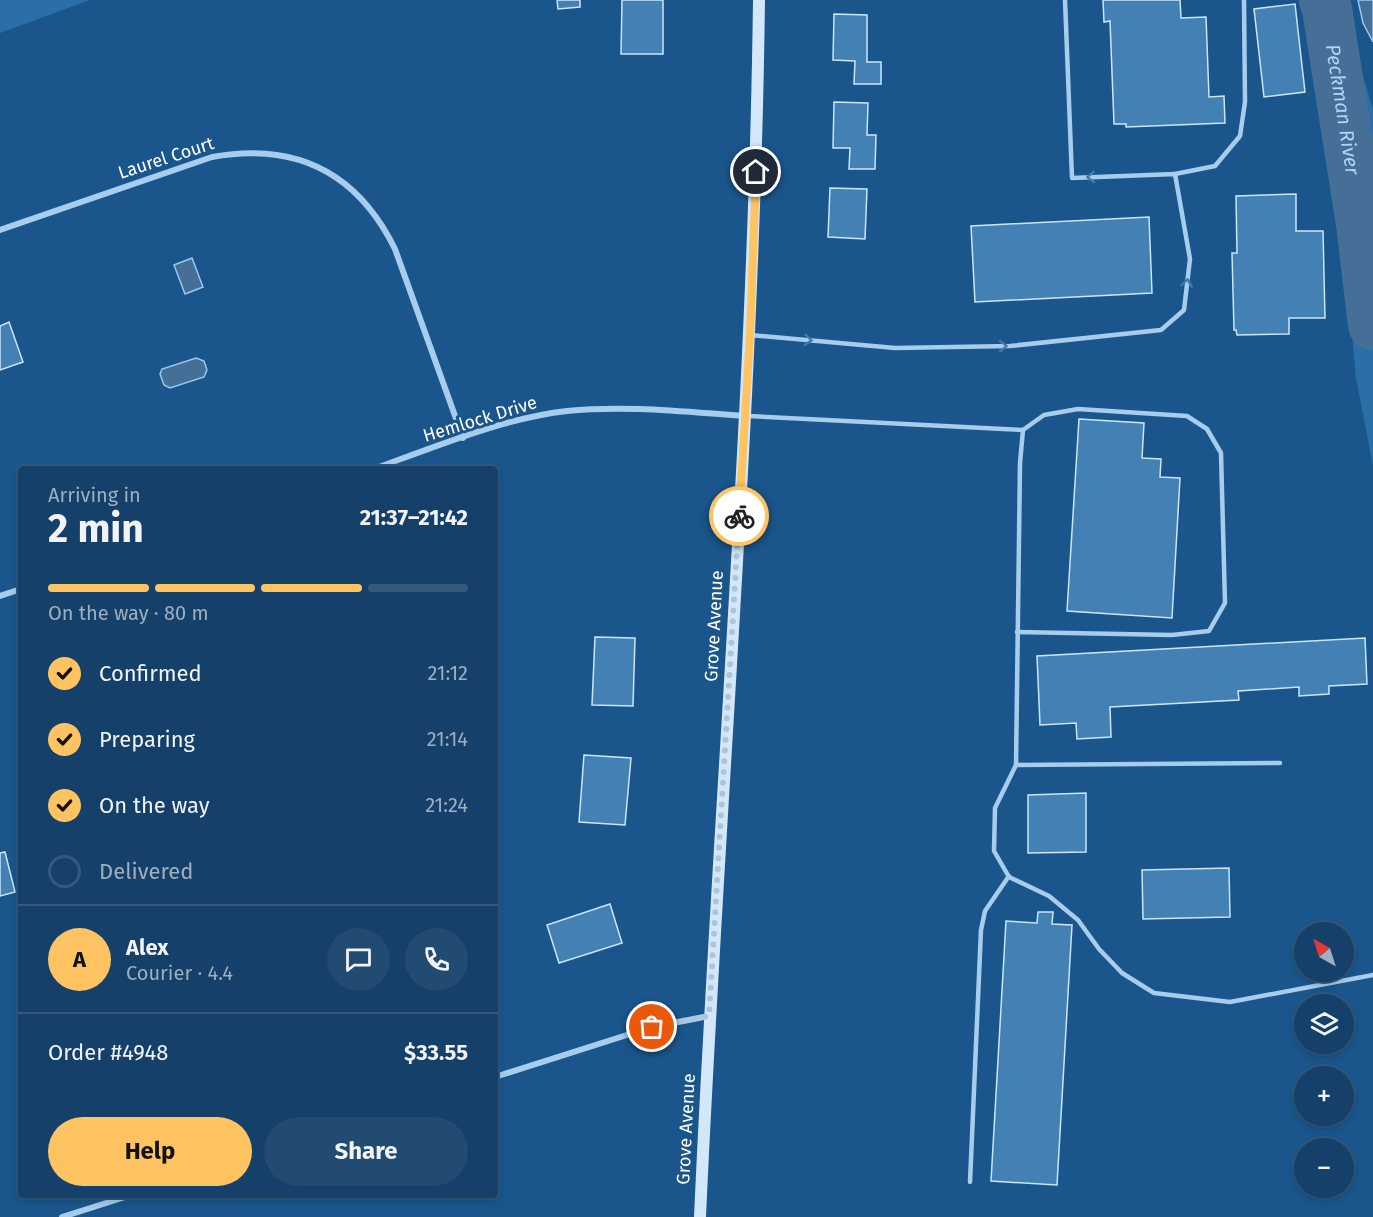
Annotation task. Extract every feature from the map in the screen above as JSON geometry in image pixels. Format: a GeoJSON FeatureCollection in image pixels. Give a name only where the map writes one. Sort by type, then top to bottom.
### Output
{"type":"FeatureCollection","features":[{"type":"Feature","properties":{"kind":"street","name":"Grove Avenue"},"geometry":{"type":"LineString","coordinates":[[700,1217],[709,1016],[750,335],[757,149],[759,0]]}},
{"type":"Feature","properties":{"kind":"street","name":"Laurel Court"},"geometry":{"type":"LineString","coordinates":[[0,230],[212,157],[237,152],[262,152],[287,156],[312,164],[353,190],[370,207],[384,227],[395,249],[463,438]]}},
{"type":"Feature","properties":{"kind":"street","name":"Hemlock Drive"},"geometry":{"type":"LineString","coordinates":[[382,466],[508,423],[566,411],[603,408],[639,409],[745,416]]}},
{"type":"Feature","properties":{"kind":"street"},"geometry":{"type":"LineString","coordinates":[[0,596],[18,590]]}},
{"type":"Feature","properties":{"kind":"street"},"geometry":{"type":"LineString","coordinates":[[498,1076],[652,1027],[709,1016]]}},
{"type":"Feature","properties":{"kind":"street"},"geometry":{"type":"LineString","coordinates":[[62,1217],[122,1198]]}},
{"type":"Feature","properties":{"kind":"lane"},"geometry":{"type":"LineString","coordinates":[[1065,0],[1072,178],[1175,174],[1215,166],[1240,136],[1245,102],[1244,0]]}},
{"type":"Feature","properties":{"kind":"lane"},"geometry":{"type":"LineString","coordinates":[[750,335],[895,348],[1010,346],[1161,330],[1184,310],[1190,259],[1175,174]]}},
{"type":"Feature","properties":{"kind":"lane"},"geometry":{"type":"LineString","coordinates":[[745,416],[1023,430],[1044,415],[1078,409],[1187,416],[1207,429],[1221,453],[1225,603],[1209,631],[1172,635],[1017,632]]}},
{"type":"Feature","properties":{"kind":"lane"},"geometry":{"type":"LineString","coordinates":[[1023,430],[1020,463],[1016,765],[996,808],[994,852],[1009,876],[1049,896],[1078,920],[1099,949],[1122,973],[1155,993],[1230,1002],[1373,975]]}},
{"type":"Feature","properties":{"kind":"lane"},"geometry":{"type":"LineString","coordinates":[[1016,765],[1280,763]]}},
{"type":"Feature","properties":{"kind":"lane"},"geometry":{"type":"LineString","coordinates":[[970,1182],[981,930],[985,911],[1009,876]]}},
{"type":"Feature","properties":{"kind":"shaded area"},"geometry":{"type":"Polygon","coordinates":[[[0,0],[90,0],[0,33],[0,0]]]}},
{"type":"Feature","properties":{"kind":"shaded area"},"geometry":{"type":"Polygon","coordinates":[[[1307,0],[1340,0],[1373,109],[1373,466],[1356,378],[1343,232],[1307,0]]]}},
{"type":"Feature","properties":{"kind":"shaded area"},"geometry":{"type":"Polygon","coordinates":[[[1358,0],[1373,0],[1373,42],[1363,23],[1358,0]]]}},
{"type":"Feature","properties":{"kind":"shaded area"},"geometry":{"type":"Polygon","coordinates":[[[192,258],[203,287],[185,294],[174,265],[192,258]]]}},
{"type":"Feature","properties":{"kind":"shaded area"},"geometry":{"type":"Polygon","coordinates":[[[196,358],[204,361],[207,370],[204,377],[170,388],[164,385],[160,374],[162,369],[196,358]]]}},
{"type":"Feature","properties":{"kind":"building"},"geometry":{"type":"Polygon","coordinates":[[[557,0],[580,0],[580,7],[558,9],[557,0]]]}},
{"type":"Feature","properties":{"kind":"building"},"geometry":{"type":"Polygon","coordinates":[[[622,0],[663,0],[663,54],[621,54],[622,0]]]}},
{"type":"Feature","properties":{"kind":"building"},"geometry":{"type":"Polygon","coordinates":[[[1103,0],[1180,0],[1181,18],[1206,17],[1209,97],[1224,96],[1225,123],[1126,127],[1126,124],[1114,124],[1110,21],[1104,22],[1103,0]]]}},
{"type":"Feature","properties":{"kind":"building"},"geometry":{"type":"Polygon","coordinates":[[[1295,4],[1305,92],[1264,97],[1254,9],[1295,4]]]}},
{"type":"Feature","properties":{"kind":"building"},"geometry":{"type":"Polygon","coordinates":[[[834,14],[867,15],[867,62],[881,62],[881,84],[854,84],[855,61],[833,60],[834,14]]]}},
{"type":"Feature","properties":{"kind":"building"},"geometry":{"type":"Polygon","coordinates":[[[834,102],[868,103],[867,135],[876,135],[875,169],[849,169],[850,148],[833,148],[834,102]]]}},
{"type":"Feature","properties":{"kind":"building"},"geometry":{"type":"Polygon","coordinates":[[[830,188],[867,189],[865,239],[828,237],[830,188]]]}},
{"type":"Feature","properties":{"kind":"building"},"geometry":{"type":"Polygon","coordinates":[[[1296,194],[1296,231],[1323,231],[1325,318],[1289,318],[1289,334],[1237,335],[1234,330],[1232,253],[1237,253],[1236,196],[1296,194]]]}},
{"type":"Feature","properties":{"kind":"building"},"geometry":{"type":"Polygon","coordinates":[[[1149,217],[1152,293],[975,302],[971,226],[1149,217]]]}},
{"type":"Feature","properties":{"kind":"building"},"geometry":{"type":"Polygon","coordinates":[[[9,322],[23,362],[0,370],[0,326],[9,322]]]}},
{"type":"Feature","properties":{"kind":"building"},"geometry":{"type":"Polygon","coordinates":[[[1079,419],[1144,423],[1142,458],[1161,459],[1160,477],[1180,478],[1172,618],[1067,611],[1079,419]]]}},
{"type":"Feature","properties":{"kind":"building"},"geometry":{"type":"Polygon","coordinates":[[[595,637],[635,638],[633,706],[592,705],[595,637]]]}},
{"type":"Feature","properties":{"kind":"building"},"geometry":{"type":"Polygon","coordinates":[[[1365,638],[1367,684],[1329,686],[1329,694],[1299,696],[1299,687],[1238,691],[1239,700],[1110,707],[1111,737],[1077,739],[1076,723],[1040,725],[1037,656],[1365,638]]]}},
{"type":"Feature","properties":{"kind":"building"},"geometry":{"type":"Polygon","coordinates":[[[584,755],[631,758],[625,825],[579,822],[584,755]]]}},
{"type":"Feature","properties":{"kind":"building"},"geometry":{"type":"Polygon","coordinates":[[[1086,793],[1086,852],[1028,853],[1028,795],[1086,793]]]}},
{"type":"Feature","properties":{"kind":"building"},"geometry":{"type":"Polygon","coordinates":[[[5,852],[15,892],[0,896],[0,853],[5,852]]]}},
{"type":"Feature","properties":{"kind":"building"},"geometry":{"type":"Polygon","coordinates":[[[1229,868],[1230,917],[1143,919],[1142,870],[1229,868]]]}},
{"type":"Feature","properties":{"kind":"building"},"geometry":{"type":"Polygon","coordinates":[[[610,904],[622,943],[559,963],[547,925],[610,904]]]}},
{"type":"Feature","properties":{"kind":"building"},"geometry":{"type":"Polygon","coordinates":[[[1038,912],[1053,912],[1052,924],[1072,925],[1057,1185],[991,1181],[1006,921],[1037,923],[1038,912]]]}},
{"type":"Feature","properties":{"kind":"waterway","name":"Peckman River"},"geometry":{"type":"LineString","coordinates":[[1324,0],[1361,224],[1373,325]]}},
{"type":"Feature","properties":{"kind":"way so far"},"geometry":{"type":"LineString","coordinates":[[652,1027],[709,1016],[739,516]]}},
{"type":"Feature","properties":{"kind":"route"},"geometry":{"type":"LineString","coordinates":[[739,516],[750,335],[756,172]]}}]}
